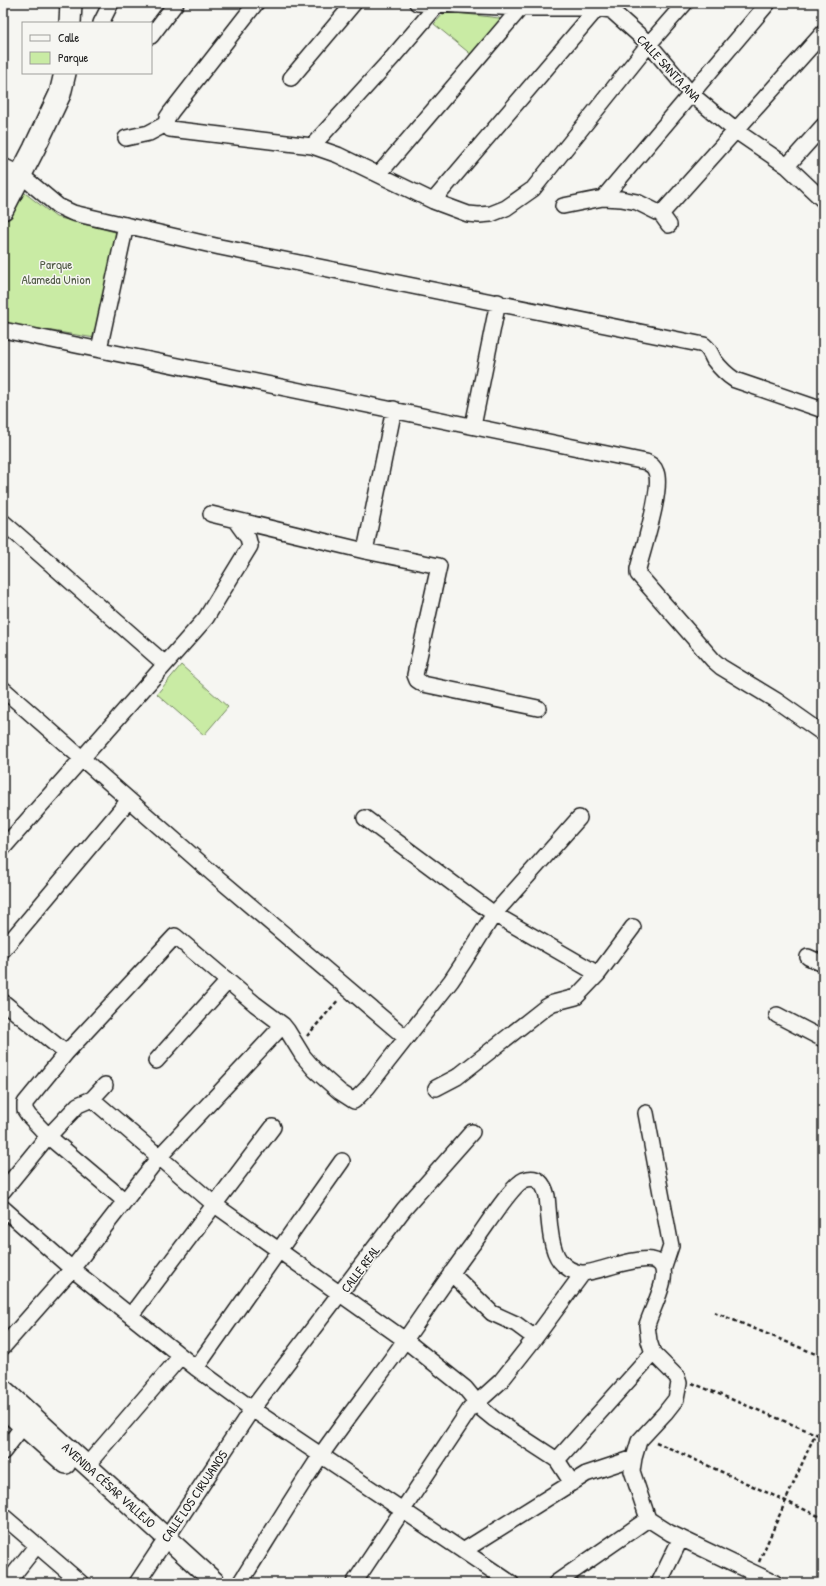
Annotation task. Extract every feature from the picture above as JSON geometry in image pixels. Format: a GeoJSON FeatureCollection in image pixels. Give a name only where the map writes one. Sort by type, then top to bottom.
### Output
{"type":"FeatureCollection","features":[{"type":"Feature","properties":{"kind":"main road"},"geometry":{"type":"LineString","coordinates":[[70,22],[71,3]]}},
{"type":"Feature","properties":{"kind":"main road"},"geometry":{"type":"LineString","coordinates":[[3,209],[12,170],[60,94],[64,74]]}},
{"type":"Feature","properties":{"kind":"street"},"geometry":{"type":"LineString","coordinates":[[102,22],[111,3]]}},
{"type":"Feature","properties":{"kind":"street"},"geometry":{"type":"LineString","coordinates":[[152,35],[176,3]]}},
{"type":"Feature","properties":{"kind":"street"},"geometry":{"type":"LineString","coordinates":[[256,3],[171,112],[167,118],[166,124],[170,129],[312,146],[338,155],[433,201],[468,214],[479,215],[491,214],[506,208],[533,188],[649,44],[685,3]]}},
{"type":"Feature","properties":{"kind":"street"},"geometry":{"type":"LineString","coordinates":[[291,78],[354,3]]}},
{"type":"Feature","properties":{"kind":"street","name":"CALLE SANTA ANA"},"geometry":{"type":"LineString","coordinates":[[417,3],[522,6],[600,6],[611,10],[649,44],[691,94],[736,131],[787,166],[823,200]]}},
{"type":"Feature","properties":{"kind":"street"},"geometry":{"type":"LineString","coordinates":[[603,198],[768,3]]}},
{"type":"Feature","properties":{"kind":"street"},"geometry":{"type":"LineString","coordinates":[[312,146],[392,58],[438,4]]}},
{"type":"Feature","properties":{"kind":"street"},"geometry":{"type":"LineString","coordinates":[[379,174],[522,6]]}},
{"type":"Feature","properties":{"kind":"street"},"geometry":{"type":"LineString","coordinates":[[433,201],[600,6]]}},
{"type":"Feature","properties":{"kind":"street"},"geometry":{"type":"LineString","coordinates":[[563,206],[603,198],[637,202],[665,219],[736,131],[823,33]]}},
{"type":"Feature","properties":{"kind":"street"},"geometry":{"type":"LineString","coordinates":[[60,94],[74,74]]}},
{"type":"Feature","properties":{"kind":"street"},"geometry":{"type":"LineString","coordinates":[[126,138],[149,133],[166,124]]}},
{"type":"Feature","properties":{"kind":"street"},"geometry":{"type":"LineString","coordinates":[[787,166],[823,126]]}},
{"type":"Feature","properties":{"kind":"street"},"geometry":{"type":"LineString","coordinates":[[12,170],[48,200],[65,210],[126,226],[228,249],[498,302],[704,345],[710,351],[713,359],[725,374],[735,380],[823,410]]}},
{"type":"Feature","properties":{"kind":"street"},"geometry":{"type":"LineString","coordinates":[[99,349],[126,226]]}},
{"type":"Feature","properties":{"kind":"street"},"geometry":{"type":"LineString","coordinates":[[473,426],[498,302]]}},
{"type":"Feature","properties":{"kind":"street"},"geometry":{"type":"LineString","coordinates":[[3,330],[394,409],[646,462],[653,465],[658,480],[652,520],[638,569],[638,574],[713,660],[721,667],[777,701],[821,732]]}},
{"type":"Feature","properties":{"kind":"street"},"geometry":{"type":"LineString","coordinates":[[365,551],[394,409]]}},
{"type":"Feature","properties":{"kind":"street"},"geometry":{"type":"LineString","coordinates":[[211,514],[365,551],[439,566],[415,675],[417,680],[423,684],[538,708]]}},
{"type":"Feature","properties":{"kind":"street"},"geometry":{"type":"LineString","coordinates":[[3,848],[206,618],[250,546],[248,538],[235,520]]}},
{"type":"Feature","properties":{"kind":"street"},"geometry":{"type":"LineString","coordinates":[[3,522],[165,664]]}},
{"type":"Feature","properties":{"kind":"street"},"geometry":{"type":"LineString","coordinates":[[3,689],[218,878],[406,1038]]}},
{"type":"Feature","properties":{"kind":"street"},"geometry":{"type":"LineString","coordinates":[[3,950],[130,800]]}},
{"type":"Feature","properties":{"kind":"street"},"geometry":{"type":"LineString","coordinates":[[365,818],[494,914],[598,974]]}},
{"type":"Feature","properties":{"kind":"street"},"geometry":{"type":"LineString","coordinates":[[124,1201],[49,1137],[29,1116],[25,1110],[25,1103],[66,1053],[174,936],[288,1030],[303,1056],[315,1070],[340,1092],[354,1101],[367,1088],[465,960],[494,914],[579,818]]}},
{"type":"Feature","properties":{"kind":"street"},"geometry":{"type":"LineString","coordinates":[[436,1088],[456,1077],[546,1007],[553,1003],[576,997],[598,974],[633,927]]}},
{"type":"Feature","properties":{"kind":"street"},"geometry":{"type":"LineString","coordinates":[[808,957],[823,964]]}},
{"type":"Feature","properties":{"kind":"street"},"geometry":{"type":"LineString","coordinates":[[156,1061],[228,982]]}},
{"type":"Feature","properties":{"kind":"street"},"geometry":{"type":"LineString","coordinates":[[3,1002],[66,1053]]}},
{"type":"Feature","properties":{"kind":"street"},"geometry":{"type":"LineString","coordinates":[[776,1015],[823,1040]]}},
{"type":"Feature","properties":{"kind":"street"},"geometry":{"type":"LineString","coordinates":[[3,1347],[72,1269],[159,1158],[282,1025]]}},
{"type":"Feature","properties":{"kind":"street"},"geometry":{"type":"LineString","coordinates":[[3,1192],[43,1142],[78,1105],[92,1099],[105,1085]]}},
{"type":"Feature","properties":{"kind":"street"},"geometry":{"type":"LineString","coordinates":[[92,1099],[159,1158],[215,1204],[340,1295],[405,1340],[465,1388],[483,1410],[494,1419],[557,1460],[572,1483]]}},
{"type":"Feature","properties":{"kind":"street"},"geometry":{"type":"LineString","coordinates":[[646,1113],[671,1246],[663,1270],[664,1279],[647,1325],[649,1341],[653,1353],[677,1376],[679,1383],[676,1399],[639,1441],[632,1471],[648,1519],[752,1578],[775,1583]]}},
{"type":"Feature","properties":{"kind":"street"},"geometry":{"type":"LineString","coordinates":[[131,1315],[273,1128]]}},
{"type":"Feature","properties":{"kind":"street","name":"CALLE REAL"},"geometry":{"type":"LineString","coordinates":[[252,1409],[404,1209],[472,1132]]}},
{"type":"Feature","properties":{"kind":"street"},"geometry":{"type":"LineString","coordinates":[[196,1368],[342,1161]]}},
{"type":"Feature","properties":{"kind":"street"},"geometry":{"type":"LineString","coordinates":[[240,1583],[321,1455],[405,1340],[451,1273],[510,1193],[522,1181],[528,1179],[538,1180],[545,1187],[554,1251],[561,1262],[572,1270],[583,1273],[644,1259],[654,1259],[663,1270]]}},
{"type":"Feature","properties":{"kind":"street"},"geometry":{"type":"LineString","coordinates":[[3,1208],[72,1269],[131,1315],[180,1357],[252,1409],[510,1583]]}},
{"type":"Feature","properties":{"kind":"street"},"geometry":{"type":"LineString","coordinates":[[451,1273],[492,1313],[516,1324],[535,1338]]}},
{"type":"Feature","properties":{"kind":"street"},"geometry":{"type":"LineString","coordinates":[[355,1583],[402,1509],[470,1409],[501,1381],[583,1273]]}},
{"type":"Feature","properties":{"kind":"street"},"geometry":{"type":"LineString","coordinates":[[557,1460],[653,1353]]}},
{"type":"Feature","properties":{"kind":"street"},"geometry":{"type":"LineString","coordinates":[[87,1466],[180,1357]]}},
{"type":"Feature","properties":{"kind":"street","name":"AVENIDA CÉSAR VALLEJO"},"geometry":{"type":"LineString","coordinates":[[3,1389],[87,1466],[164,1541],[216,1582]]}},
{"type":"Feature","properties":{"kind":"street","name":"AVENIDA CÉSAR VALLEJO"},"geometry":{"type":"LineString","coordinates":[[3,1408],[132,1522],[164,1541]]}},
{"type":"Feature","properties":{"kind":"street","name":"CALLE LOS CIRUJANOS"},"geometry":{"type":"LineString","coordinates":[[137,1583],[252,1409]]}},
{"type":"Feature","properties":{"kind":"street"},"geometry":{"type":"LineString","coordinates":[[3,1452],[23,1426]]}},
{"type":"Feature","properties":{"kind":"street"},"geometry":{"type":"LineString","coordinates":[[463,1551],[586,1474],[634,1458]]}},
{"type":"Feature","properties":{"kind":"street"},"geometry":{"type":"LineString","coordinates":[[3,1516],[82,1583]]}},
{"type":"Feature","properties":{"kind":"street"},"geometry":{"type":"LineString","coordinates":[[556,1583],[648,1519]]}},
{"type":"Feature","properties":{"kind":"street"},"geometry":{"type":"LineString","coordinates":[[659,1583],[681,1538]]}},
{"type":"Feature","properties":{"kind":"street"},"geometry":{"type":"LineString","coordinates":[[7,1583],[37,1545]]}},
{"type":"Feature","properties":{"kind":"path"},"geometry":{"type":"LineString","coordinates":[[303,1041],[341,997]]}},
{"type":"Feature","properties":{"kind":"path"},"geometry":{"type":"LineString","coordinates":[[714,1312],[823,1357]]}},
{"type":"Feature","properties":{"kind":"path"},"geometry":{"type":"LineString","coordinates":[[677,1376],[823,1437]]}},
{"type":"Feature","properties":{"kind":"path"},"geometry":{"type":"LineString","coordinates":[[752,1578],[815,1434]]}},
{"type":"Feature","properties":{"kind":"path"},"geometry":{"type":"LineString","coordinates":[[643,1436],[823,1518]]}},
{"type":"Feature","properties":{"kind":"green space"},"geometry":{"type":"Polygon","coordinates":[[[449,12],[499,18],[502,20],[473,56],[434,24],[443,14],[449,12]]]}},
{"type":"Feature","properties":{"kind":"green space","name":"Parque Alameda Union"},"geometry":{"type":"Polygon","coordinates":[[[21,190],[56,217],[119,233],[95,338],[3,323],[3,222],[21,190]]]}},
{"type":"Feature","properties":{"kind":"green space"},"geometry":{"type":"Polygon","coordinates":[[[181,665],[228,707],[204,735],[157,694],[181,665]]]}}]}
